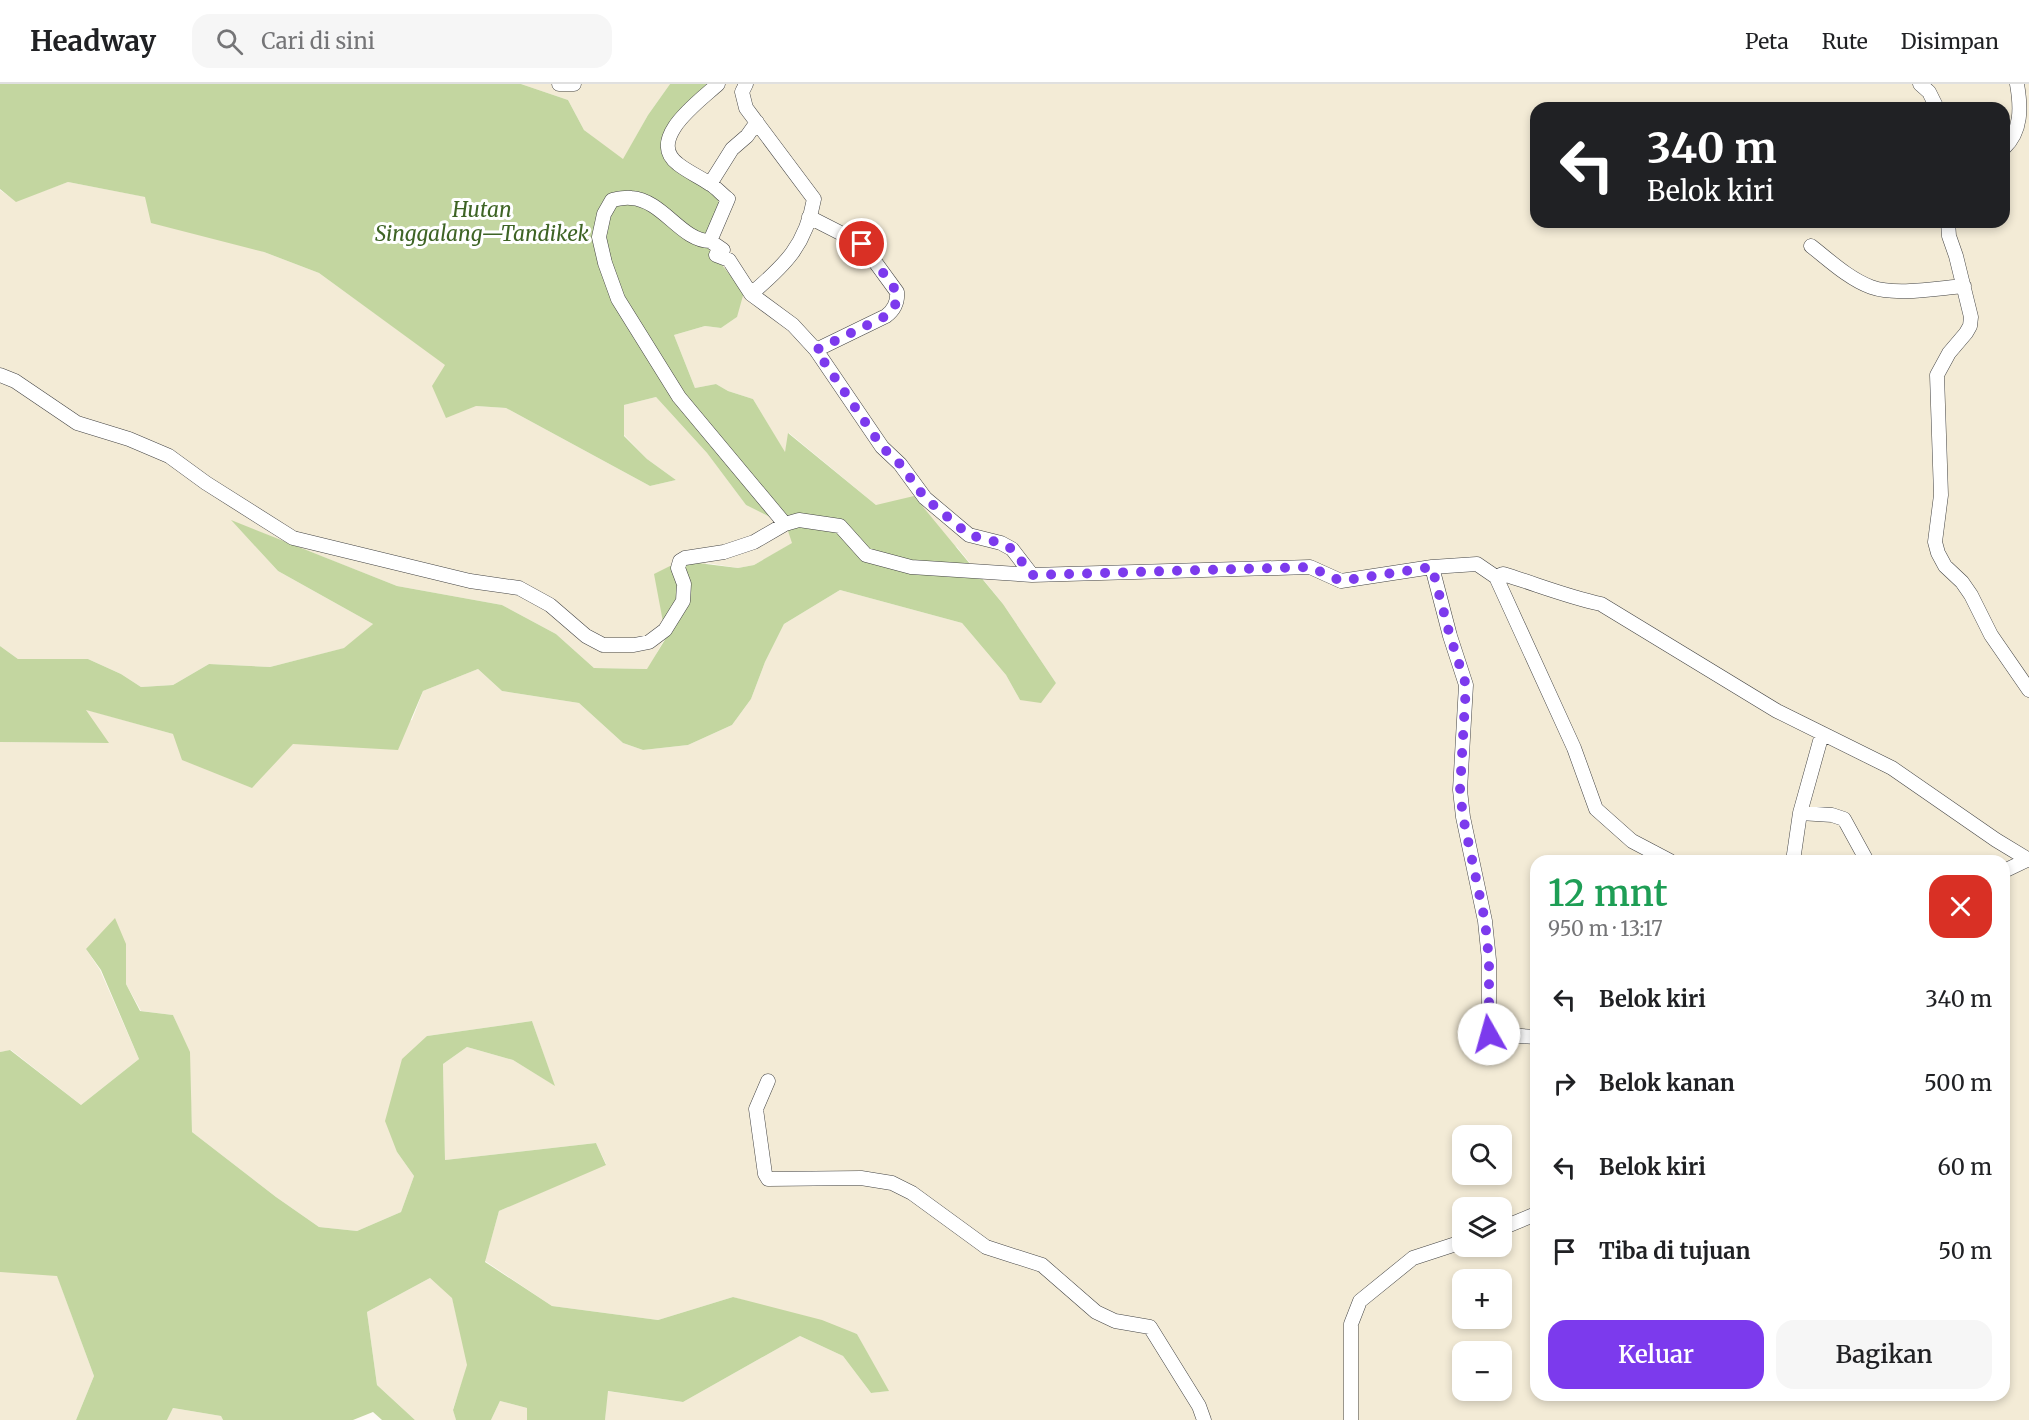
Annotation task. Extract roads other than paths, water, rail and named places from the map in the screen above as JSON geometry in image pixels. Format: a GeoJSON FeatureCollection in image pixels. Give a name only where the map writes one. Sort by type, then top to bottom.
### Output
{"type":"FeatureCollection","features":[{"type":"Feature","properties":{"kind":"street"},"geometry":{"type":"LineString","coordinates":[[559,84],[574,84]]}},
{"type":"Feature","properties":{"kind":"street"},"geometry":{"type":"LineString","coordinates":[[710,241],[728,199],[710,184],[676,163],[668,144],[670,133],[676,123],[718,84]]}},
{"type":"Feature","properties":{"kind":"street"},"geometry":{"type":"LineString","coordinates":[[746,84],[742,92],[743,102],[814,199],[805,231],[785,266],[751,294]]}},
{"type":"Feature","properties":{"kind":"street"},"geometry":{"type":"LineString","coordinates":[[1920,84],[1929,92],[1934,102]]}},
{"type":"Feature","properties":{"kind":"street"},"geometry":{"type":"LineString","coordinates":[[2010,141],[2016,134],[2018,124],[2020,98],[2017,84]]}},
{"type":"Feature","properties":{"kind":"street"},"geometry":{"type":"LineString","coordinates":[[710,184],[732,149],[747,136],[757,122]]}},
{"type":"Feature","properties":{"kind":"street"},"geometry":{"type":"LineString","coordinates":[[785,524],[679,397],[618,299],[605,263],[599,237],[604,214],[612,201],[630,197],[654,204],[688,232],[704,241],[710,241],[723,250],[716,255],[729,260],[751,294],[793,325],[816,350],[882,447],[900,464],[925,498],[969,535],[1001,543],[1012,549],[1032,575]]}},
{"type":"Feature","properties":{"kind":"street"},"geometry":{"type":"LineString","coordinates":[[809,217],[862,244],[897,292],[898,300],[892,312],[886,316],[816,350]]}},
{"type":"Feature","properties":{"kind":"street"},"geometry":{"type":"LineString","coordinates":[[1948,228],[1964,286],[1971,326],[1949,353],[1937,375],[1941,495],[1935,542],[1945,566],[1962,582],[1971,595],[1991,635],[2029,690]]}},
{"type":"Feature","properties":{"kind":"street"},"geometry":{"type":"LineString","coordinates":[[1811,246],[1839,268],[1872,288],[1901,290],[1964,286]]}},
{"type":"Feature","properties":{"kind":"street"},"geometry":{"type":"LineString","coordinates":[[0,375],[15,381],[77,423],[170,456],[225,496],[293,538],[470,581],[519,588],[550,605],[586,636],[603,645],[634,645],[649,642],[665,630],[683,601],[684,584],[678,568],[680,561],[685,558],[724,552],[754,542],[785,524],[799,520],[813,520],[840,526],[866,555],[911,567],[1032,575],[1310,567],[1341,581],[1432,567],[1478,564],[1496,577],[1574,748],[1596,809],[1632,841],[1659,855]]}},
{"type":"Feature","properties":{"kind":"street"},"geometry":{"type":"LineString","coordinates":[[1432,567],[1450,636],[1466,685],[1460,790],[1463,817],[1485,921],[1489,960],[1489,1006],[1480,1024],[1483,1031],[1489,1034],[1530,1037]]}},
{"type":"Feature","properties":{"kind":"street"},"geometry":{"type":"LineString","coordinates":[[1496,577],[1503,574],[1581,600],[1601,604],[1777,711],[1892,768],[2028,860]]}},
{"type":"Feature","properties":{"kind":"street"},"geometry":{"type":"LineString","coordinates":[[1794,855],[1800,813],[1822,734]]}},
{"type":"Feature","properties":{"kind":"street"},"geometry":{"type":"LineString","coordinates":[[1800,813],[1832,815],[1844,819],[1864,855]]}},
{"type":"Feature","properties":{"kind":"street"},"geometry":{"type":"LineString","coordinates":[[2010,868],[2028,860]]}},
{"type":"Feature","properties":{"kind":"street"},"geometry":{"type":"LineString","coordinates":[[768,1081],[756,1108],[765,1174],[768,1179],[873,1178],[904,1187],[986,1247],[1045,1267],[1096,1312],[1115,1321],[1150,1327],[1199,1406],[1204,1420]]}},
{"type":"Feature","properties":{"kind":"street"},"geometry":{"type":"LineString","coordinates":[[1512,1224],[1530,1216]]}},
{"type":"Feature","properties":{"kind":"street"},"geometry":{"type":"LineString","coordinates":[[1351,1420],[1351,1324],[1360,1301],[1413,1258],[1452,1245]]}},
{"type":"Feature","properties":{"kind":"park label","name":"Hutan Singgalang—Tandikek"},"geometry":{"type":"Point","coordinates":[482,222]}}]}
